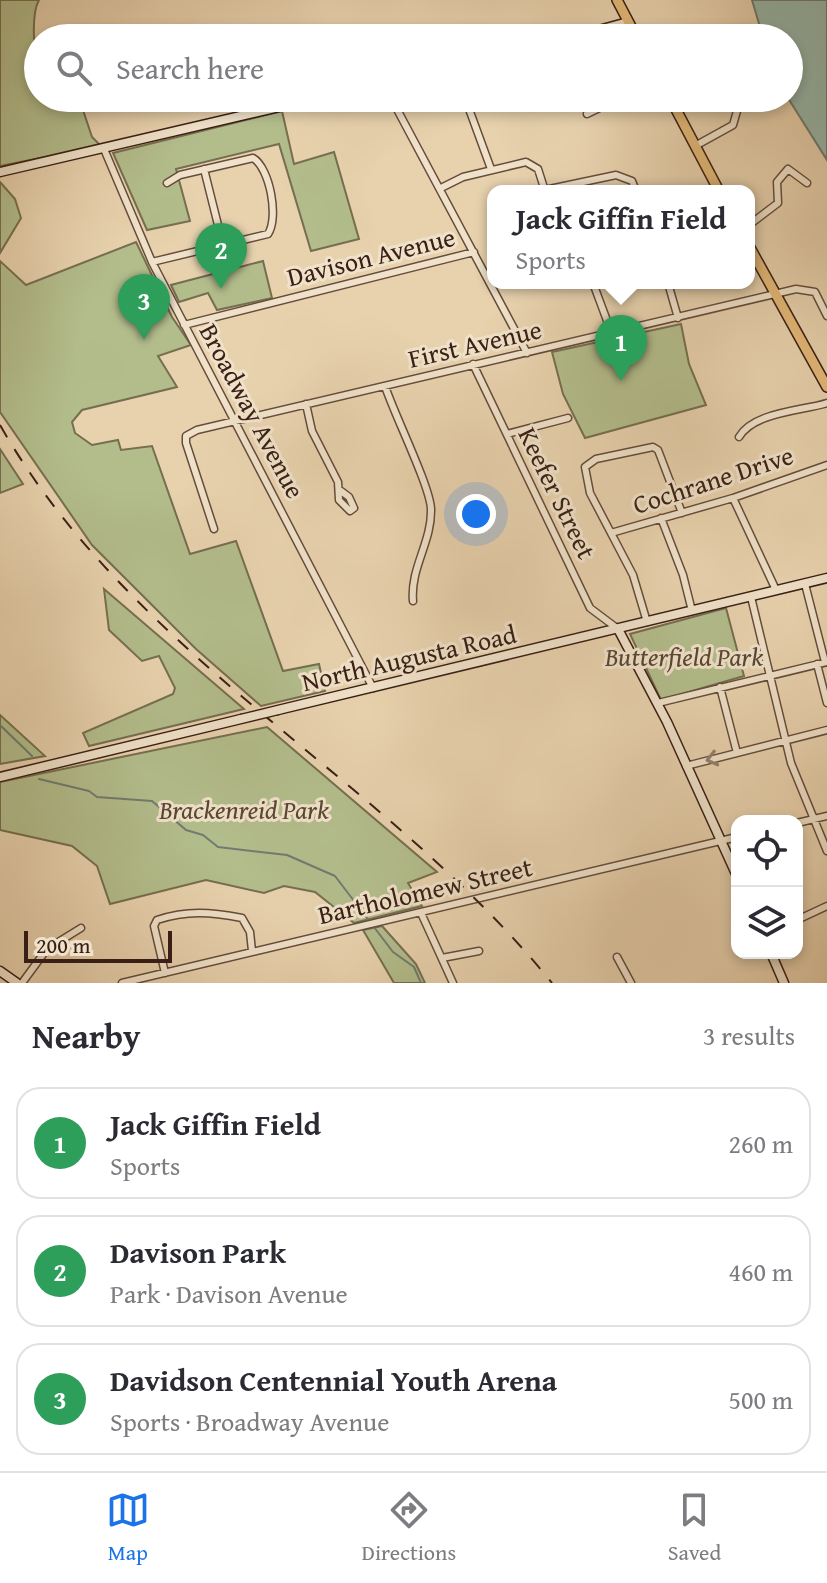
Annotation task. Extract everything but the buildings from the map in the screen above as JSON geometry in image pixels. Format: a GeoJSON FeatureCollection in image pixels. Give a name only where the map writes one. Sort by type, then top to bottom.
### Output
{"type":"FeatureCollection","features":[{"type":"Feature","properties":{"kind":"main road"},"geometry":{"type":"LineString","coordinates":[[617,0],[628,22],[621,24]]}},
{"type":"Feature","properties":{"kind":"main road"},"geometry":{"type":"LineString","coordinates":[[0,172],[259,112]]}},
{"type":"Feature","properties":{"kind":"main road"},"geometry":{"type":"LineString","coordinates":[[677,112],[716,185]]}},
{"type":"Feature","properties":{"kind":"main road"},"geometry":{"type":"LineString","coordinates":[[755,257],[827,387]]}},
{"type":"Feature","properties":{"kind":"main road","name":"North Augusta Road"},"geometry":{"type":"LineString","coordinates":[[0,777],[827,578]]}},
{"type":"Feature","properties":{"kind":"main road"},"geometry":{"type":"LineString","coordinates":[[618,629],[658,703],[731,863]]}},
{"type":"Feature","properties":{"kind":"main road"},"geometry":{"type":"LineString","coordinates":[[774,959],[784,983]]}},
{"type":"Feature","properties":{"kind":"main road"},"geometry":{"type":"LineString","coordinates":[[4,977],[20,983]]}},
{"type":"Feature","properties":{"kind":"street"},"geometry":{"type":"LineString","coordinates":[[399,112],[487,277]]}},
{"type":"Feature","properties":{"kind":"street"},"geometry":{"type":"LineString","coordinates":[[470,112],[491,169]]}},
{"type":"Feature","properties":{"kind":"street"},"geometry":{"type":"LineString","coordinates":[[587,114],[591,112]]}},
{"type":"Feature","properties":{"kind":"street"},"geometry":{"type":"LineString","coordinates":[[695,146],[733,125],[737,112]]}},
{"type":"Feature","properties":{"kind":"street","name":"Broadway Avenue"},"geometry":{"type":"LineString","coordinates":[[104,149],[152,262],[373,688]]}},
{"type":"Feature","properties":{"kind":"street"},"geometry":{"type":"LineString","coordinates":[[152,262],[268,234],[276,217],[260,162],[253,158],[180,175],[167,183]]}},
{"type":"Feature","properties":{"kind":"street"},"geometry":{"type":"LineString","coordinates":[[441,188],[463,177],[491,169],[533,164],[542,185]]}},
{"type":"Feature","properties":{"kind":"street"},"geometry":{"type":"LineString","coordinates":[[204,169],[223,245]]}},
{"type":"Feature","properties":{"kind":"street"},"geometry":{"type":"LineString","coordinates":[[755,220],[778,203],[777,182],[788,169],[807,183]]}},
{"type":"Feature","properties":{"kind":"street"},"geometry":{"type":"LineString","coordinates":[[572,185],[616,175],[632,181],[634,185]]}},
{"type":"Feature","properties":{"kind":"street","name":"Davison Avenue"},"geometry":{"type":"LineString","coordinates":[[184,325],[474,252]]}},
{"type":"Feature","properties":{"kind":"street"},"geometry":{"type":"LineString","coordinates":[[493,289],[527,353]]}},
{"type":"Feature","properties":{"kind":"street"},"geometry":{"type":"LineString","coordinates":[[595,289],[612,334]]}},
{"type":"Feature","properties":{"kind":"street"},"geometry":{"type":"LineString","coordinates":[[670,289],[678,318]]}},
{"type":"Feature","properties":{"kind":"street","name":"First Avenue"},"geometry":{"type":"LineString","coordinates":[[214,529],[186,437],[236,420],[796,289],[815,292],[827,316]]}},
{"type":"Feature","properties":{"kind":"street","name":"Keefer Street"},"geometry":{"type":"LineString","coordinates":[[473,364],[590,608],[618,629]]}},
{"type":"Feature","properties":{"kind":"street"},"geometry":{"type":"LineString","coordinates":[[385,386],[431,505],[430,528],[411,581],[413,601]]}},
{"type":"Feature","properties":{"kind":"street"},"geometry":{"type":"LineString","coordinates":[[739,437],[745,427],[760,420],[827,403]]}},
{"type":"Feature","properties":{"kind":"street"},"geometry":{"type":"LineString","coordinates":[[306,404],[312,431],[341,491]]}},
{"type":"Feature","properties":{"kind":"street"},"geometry":{"type":"LineString","coordinates":[[507,434],[568,418]]}},
{"type":"Feature","properties":{"kind":"street"},"geometry":{"type":"LineString","coordinates":[[647,622],[633,575],[584,474],[589,462],[646,447],[658,450],[682,513]]}},
{"type":"Feature","properties":{"kind":"street","name":"Cochrane Drive"},"geometry":{"type":"LineString","coordinates":[[611,533],[733,498],[827,465]]}},
{"type":"Feature","properties":{"kind":"street"},"geometry":{"type":"LineString","coordinates":[[733,498],[776,590]]}},
{"type":"Feature","properties":{"kind":"street"},"geometry":{"type":"LineString","coordinates":[[661,518],[679,562],[692,611]]}},
{"type":"Feature","properties":{"kind":"street"},"geometry":{"type":"LineString","coordinates":[[805,584],[823,663],[827,703]]}},
{"type":"Feature","properties":{"kind":"street"},"geometry":{"type":"LineString","coordinates":[[751,597],[785,741],[827,851]]}},
{"type":"Feature","properties":{"kind":"street"},"geometry":{"type":"LineString","coordinates":[[658,703],[823,663]]}},
{"type":"Feature","properties":{"kind":"street"},"geometry":{"type":"LineString","coordinates":[[720,687],[737,753]]}},
{"type":"Feature","properties":{"kind":"street"},"geometry":{"type":"LineString","coordinates":[[686,766],[827,730]]}},
{"type":"Feature","properties":{"kind":"street"},"geometry":{"type":"LineString","coordinates":[[803,822],[827,816]]}},
{"type":"Feature","properties":{"kind":"street","name":"Bartholomew Street"},"geometry":{"type":"LineString","coordinates":[[122,983],[731,838]]}},
{"type":"Feature","properties":{"kind":"street"},"geometry":{"type":"LineString","coordinates":[[803,917],[827,906]]}},
{"type":"Feature","properties":{"kind":"street"},"geometry":{"type":"LineString","coordinates":[[165,973],[154,926],[157,920],[172,915],[204,911],[242,918],[250,932],[252,951]]}},
{"type":"Feature","properties":{"kind":"street"},"geometry":{"type":"LineString","coordinates":[[421,913],[453,983]]}},
{"type":"Feature","properties":{"kind":"street"},"geometry":{"type":"LineString","coordinates":[[20,983],[47,949],[81,928]]}},
{"type":"Feature","properties":{"kind":"street"},"geometry":{"type":"LineString","coordinates":[[442,958],[479,951]]}},
{"type":"Feature","properties":{"kind":"street"},"geometry":{"type":"LineString","coordinates":[[617,957],[631,983]]}},
{"type":"Feature","properties":{"kind":"green space"},"geometry":{"type":"Polygon","coordinates":[[[0,0],[39,0],[34,24],[24,24],[24,112],[84,112],[92,137],[101,146],[0,166],[0,0]]]}},
{"type":"Feature","properties":{"kind":"green space"},"geometry":{"type":"Polygon","coordinates":[[[282,112],[294,164],[334,152],[359,239],[311,251],[279,144],[176,169],[190,221],[147,230],[113,153],[282,112]]]}},
{"type":"Feature","properties":{"kind":"green space"},"geometry":{"type":"Polygon","coordinates":[[[0,182],[15,199],[21,218],[0,253],[0,182]]]}},
{"type":"Feature","properties":{"kind":"green space"},"geometry":{"type":"Polygon","coordinates":[[[136,242],[172,317],[191,345],[158,356],[177,387],[82,410],[72,422],[75,433],[92,445],[118,440],[121,450],[152,446],[190,554],[236,541],[283,671],[319,664],[325,691],[261,706],[196,649],[92,545],[0,412],[0,261],[26,285],[136,242]]]}},
{"type":"Feature","properties":{"kind":"green space"},"geometry":{"type":"Polygon","coordinates":[[[263,261],[272,298],[217,310],[208,293],[179,302],[171,285],[263,261]]]}},
{"type":"Feature","properties":{"kind":"green space"},"geometry":{"type":"Polygon","coordinates":[[[681,324],[689,364],[706,405],[585,438],[563,394],[552,352],[681,324]]]}},
{"type":"Feature","properties":{"kind":"green space"},"geometry":{"type":"Polygon","coordinates":[[[0,449],[23,484],[0,493],[0,449]]]}},
{"type":"Feature","properties":{"kind":"green space"},"geometry":{"type":"Polygon","coordinates":[[[104,589],[244,709],[89,746],[83,733],[173,694],[175,688],[159,656],[142,661],[109,630],[104,589]]]}},
{"type":"Feature","properties":{"kind":"green space","name":"Butterfield Park"},"geometry":{"type":"Polygon","coordinates":[[[726,608],[744,676],[661,700],[630,634],[726,608]]]}},
{"type":"Feature","properties":{"kind":"green space"},"geometry":{"type":"Polygon","coordinates":[[[0,715],[45,756],[0,764],[0,715]]]}},
{"type":"Feature","properties":{"kind":"green space","name":"Brackenreid Park"},"geometry":{"type":"Polygon","coordinates":[[[267,727],[437,872],[408,883],[422,906],[354,923],[315,892],[284,886],[264,893],[206,880],[110,904],[97,866],[72,846],[0,830],[0,782],[267,727]]]}},
{"type":"Feature","properties":{"kind":"green space"},"geometry":{"type":"Polygon","coordinates":[[[382,926],[416,964],[425,983],[394,983],[363,930],[382,926]]]}},
{"type":"Feature","properties":{"kind":"water"},"geometry":{"type":"Polygon","coordinates":[[[752,0],[827,0],[827,160],[797,112],[803,112],[803,24],[759,24],[752,0]]]}},
{"type":"Feature","properties":{"kind":"waterway"},"geometry":{"type":"LineString","coordinates":[[0,725],[32,756]]}},
{"type":"Feature","properties":{"kind":"waterway"},"geometry":{"type":"LineString","coordinates":[[39,779],[89,791],[97,797],[152,801],[186,830],[203,835],[218,847],[287,855],[335,876],[393,952],[414,967],[421,983]]}},
{"type":"Feature","properties":{"kind":"railway"},"geometry":{"type":"LineString","coordinates":[[0,425],[55,508],[119,582],[190,651],[414,842],[486,910],[552,983]]}},
{"type":"Feature","properties":{"kind":"place","name":"Davison Park"},"geometry":{"type":"Point","coordinates":[221,289]}},
{"type":"Feature","properties":{"kind":"place","name":"Davidson Centennial Youth Arena"},"geometry":{"type":"Point","coordinates":[144,340]}},
{"type":"Feature","properties":{"kind":"place","name":"Jack Giffin Field"},"geometry":{"type":"Point","coordinates":[621,381]}}]}
